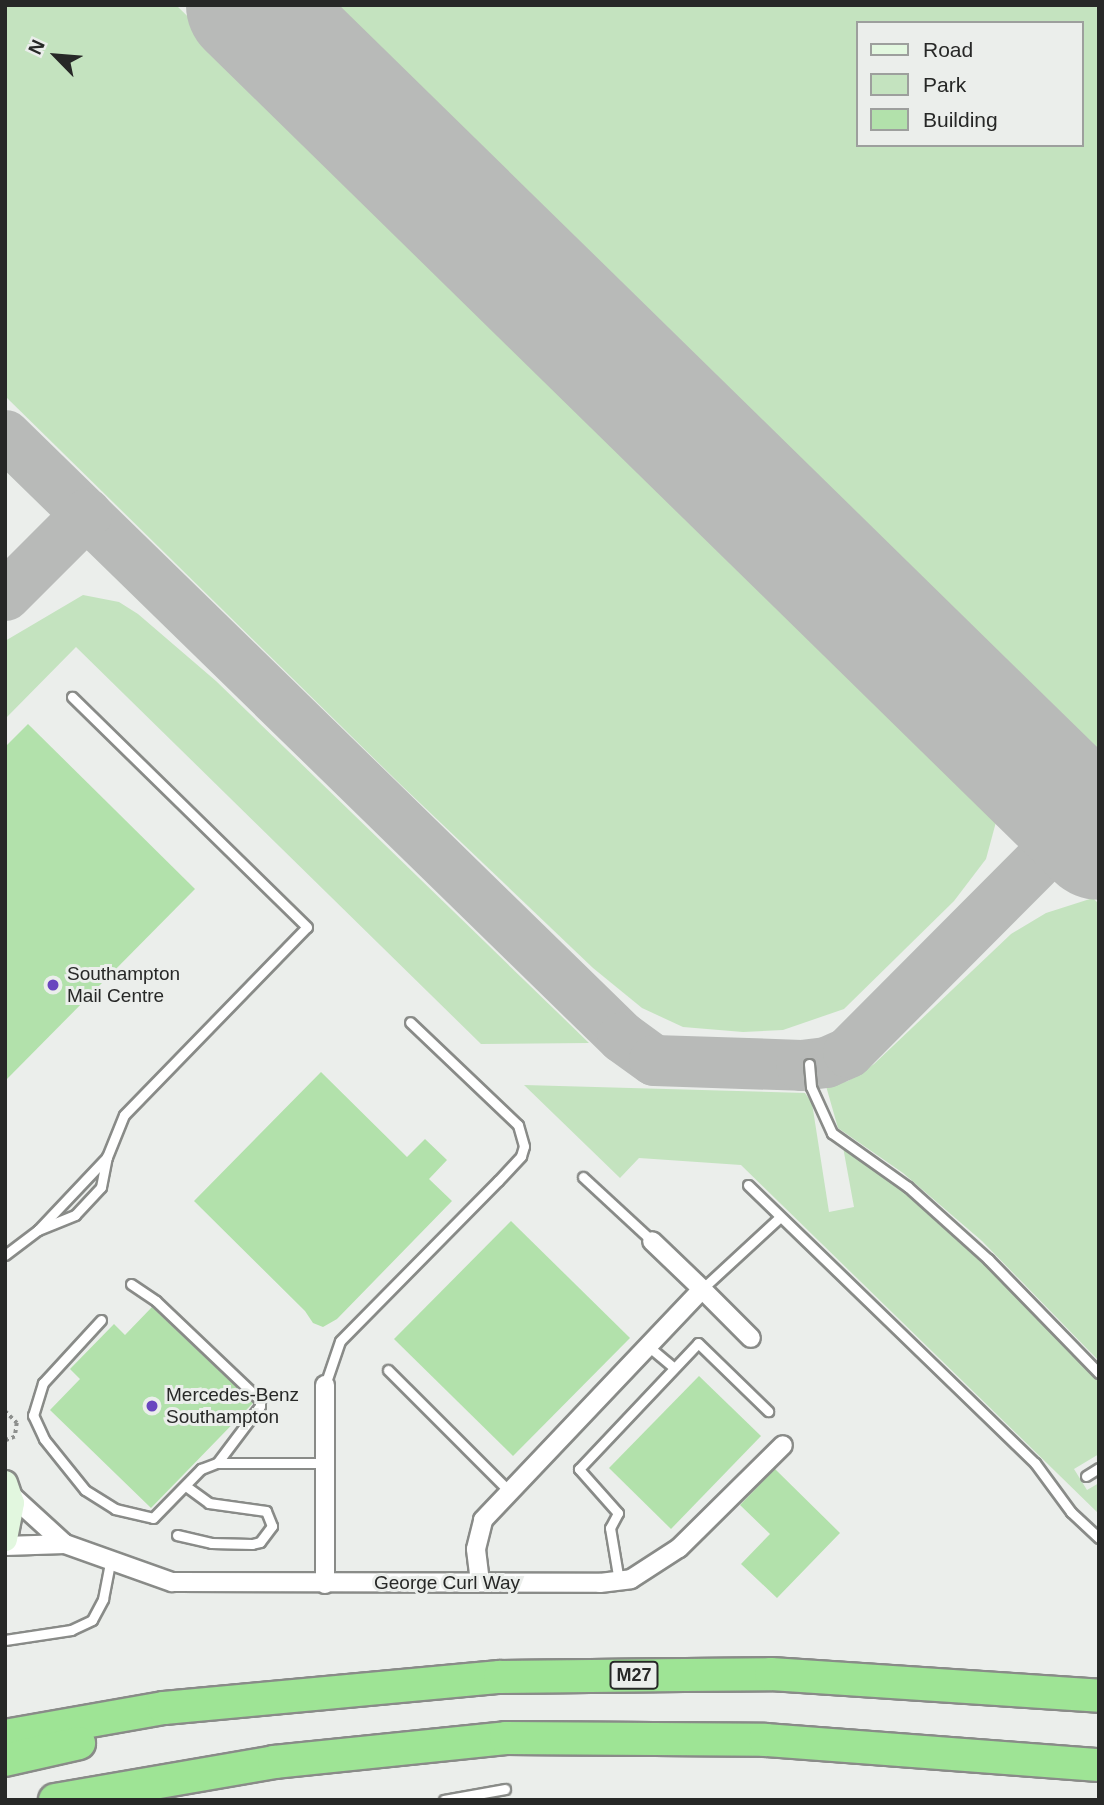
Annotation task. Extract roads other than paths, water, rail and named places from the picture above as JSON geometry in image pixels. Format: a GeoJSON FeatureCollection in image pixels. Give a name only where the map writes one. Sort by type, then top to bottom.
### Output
{"type":"FeatureCollection","features":[{"type":"Feature","properties":{"kind":"highway","name":"M27"},"geometry":{"type":"LineString","coordinates":[[5,1736],[164,1708],[500,1677],[771,1674],[1099,1696]]}},
{"type":"Feature","properties":{"kind":"highway","name":"M27"},"geometry":{"type":"LineString","coordinates":[[5,1760],[270,1700]]}},
{"type":"Feature","properties":{"kind":"highway"},"geometry":{"type":"LineString","coordinates":[[55,1800],[179,1776],[506,1738],[765,1740],[1099,1765]]}},
{"type":"Feature","properties":{"kind":"highway"},"geometry":{"type":"LineString","coordinates":[[118,1800],[179,1776]]}},
{"type":"Feature","properties":{"kind":"street"},"geometry":{"type":"LineString","coordinates":[[652,1241],[751,1338]]}},
{"type":"Feature","properties":{"kind":"street"},"geometry":{"type":"LineString","coordinates":[[480,1582],[476,1549],[484,1520],[702,1289]]}},
{"type":"Feature","properties":{"kind":"street"},"geometry":{"type":"LineString","coordinates":[[325,1384],[325,1584]]}},
{"type":"Feature","properties":{"kind":"street","name":"George Curl Way"},"geometry":{"type":"LineString","coordinates":[[8,1488],[65,1544],[110,1563],[172,1582],[325,1584],[619,1581],[631,1579],[679,1548],[783,1445]]}},
{"type":"Feature","properties":{"kind":"street"},"geometry":{"type":"LineString","coordinates":[[5,1539],[12,1518],[8,1488]]}},
{"type":"Feature","properties":{"kind":"street","name":"George Curl Way"},"geometry":{"type":"LineString","coordinates":[[5,1546],[65,1544]]}},
{"type":"Feature","properties":{"kind":"lane"},"geometry":{"type":"LineString","coordinates":[[38,1230],[75,1215],[101,1187],[107,1157],[124,1115],[307,927],[72,697]]}},
{"type":"Feature","properties":{"kind":"lane"},"geometry":{"type":"LineString","coordinates":[[325,1384],[340,1341],[498,1181],[521,1156],[524,1146],[518,1125],[410,1022]]}},
{"type":"Feature","properties":{"kind":"lane"},"geometry":{"type":"LineString","coordinates":[[809,1064],[811,1087],[832,1133],[908,1187],[988,1259],[1099,1373]]}},
{"type":"Feature","properties":{"kind":"lane"},"geometry":{"type":"LineString","coordinates":[[5,1255],[38,1230],[107,1157]]}},
{"type":"Feature","properties":{"kind":"lane"},"geometry":{"type":"LineString","coordinates":[[583,1177],[652,1241]]}},
{"type":"Feature","properties":{"kind":"lane"},"geometry":{"type":"LineString","coordinates":[[748,1185],[1035,1463],[1071,1512],[1099,1538]]}},
{"type":"Feature","properties":{"kind":"lane"},"geometry":{"type":"LineString","coordinates":[[702,1289],[780,1217]]}},
{"type":"Feature","properties":{"kind":"lane"},"geometry":{"type":"LineString","coordinates":[[131,1283],[156,1301],[260,1400],[260,1406],[217,1463]]}},
{"type":"Feature","properties":{"kind":"lane"},"geometry":{"type":"LineString","coordinates":[[101,1320],[43,1383],[35,1400],[37,1426],[85,1490],[116,1509],[153,1518],[201,1469],[217,1463],[323,1463]]}},
{"type":"Feature","properties":{"kind":"lane"},"geometry":{"type":"LineString","coordinates":[[619,1581],[617,1550],[610,1528],[618,1513],[579,1469],[698,1343],[768,1411]]}},
{"type":"Feature","properties":{"kind":"lane"},"geometry":{"type":"LineString","coordinates":[[648,1346],[673,1367]]}},
{"type":"Feature","properties":{"kind":"lane"},"geometry":{"type":"LineString","coordinates":[[388,1370],[510,1492]]}},
{"type":"Feature","properties":{"kind":"lane"},"geometry":{"type":"LineString","coordinates":[[1086,1476],[1099,1468]]}},
{"type":"Feature","properties":{"kind":"lane"},"geometry":{"type":"LineString","coordinates":[[177,1535],[211,1543],[252,1544],[260,1542],[272,1526],[266,1511],[209,1503],[186,1486]]}},
{"type":"Feature","properties":{"kind":"lane"},"geometry":{"type":"LineString","coordinates":[[5,1640],[71,1630],[92,1620],[103,1599],[110,1563]]}},
{"type":"Feature","properties":{"kind":"lane"},"geometry":{"type":"LineString","coordinates":[[444,1800],[505,1789]]}},
{"type":"Feature","properties":{"kind":"place","name":"Southampton Mail Centre"},"geometry":{"type":"Point","coordinates":[53,985]}},
{"type":"Feature","properties":{"kind":"place","name":"Mercedes-Benz Southampton"},"geometry":{"type":"Point","coordinates":[152,1406]}}]}
